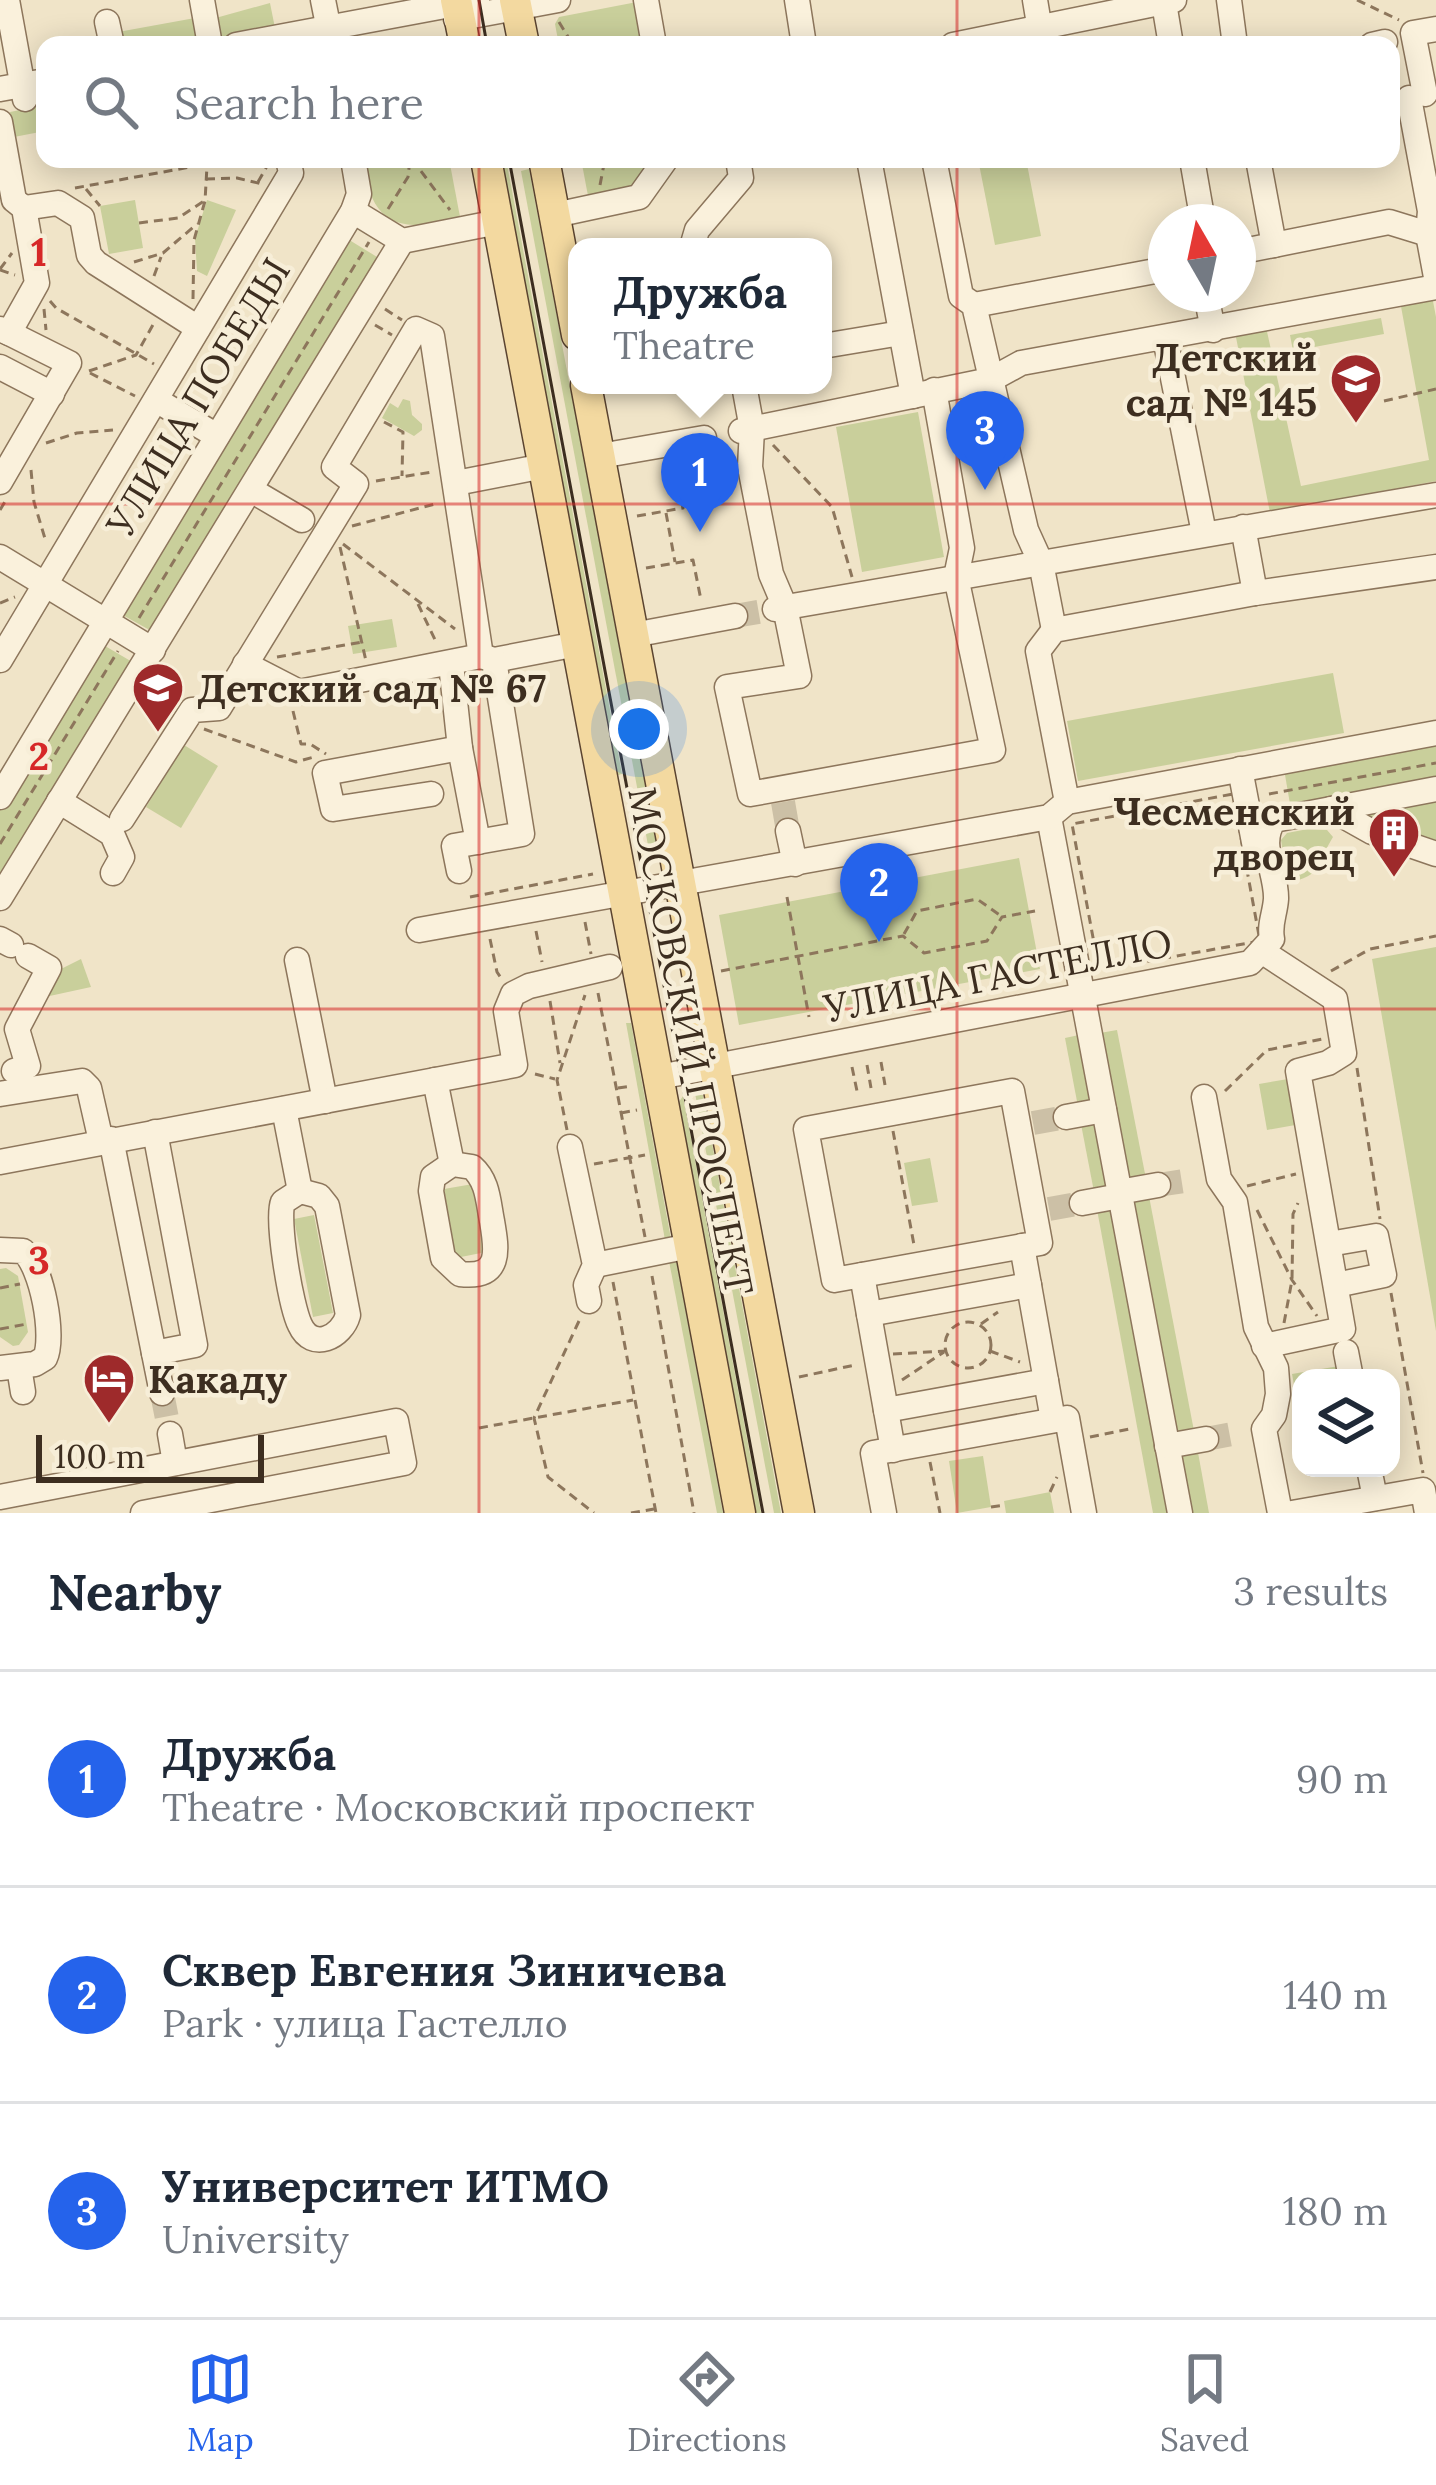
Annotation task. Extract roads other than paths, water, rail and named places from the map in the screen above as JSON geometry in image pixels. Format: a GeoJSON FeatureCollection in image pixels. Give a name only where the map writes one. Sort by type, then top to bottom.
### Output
{"type":"FeatureCollection","features":[{"type":"Feature","properties":{"kind":"main road"},"geometry":{"type":"LineString","coordinates":[[516,4],[522,36]]}},
{"type":"Feature","properties":{"kind":"main road","name":"МОСКОВСКИЙ ПРОСПЕКТ"},"geometry":{"type":"LineString","coordinates":[[488,168],[624,896],[646,1082],[690,1246],[740,1513]]}},
{"type":"Feature","properties":{"kind":"main road"},"geometry":{"type":"LineString","coordinates":[[546,168],[568,285]]}},
{"type":"Feature","properties":{"kind":"main road","name":"МОСКОВСКИЙ ПРОСПЕКТ"},"geometry":{"type":"LineString","coordinates":[[588,394],[799,1513]]}},
{"type":"Feature","properties":{"kind":"street"},"geometry":{"type":"LineString","coordinates":[[7,0],[23,92]]}},
{"type":"Feature","properties":{"kind":"street"},"geometry":{"type":"LineString","coordinates":[[202,0],[208,36]]}},
{"type":"Feature","properties":{"kind":"street"},"geometry":{"type":"LineString","coordinates":[[323,0],[327,36]]}},
{"type":"Feature","properties":{"kind":"street"},"geometry":{"type":"LineString","coordinates":[[646,0],[652,36]]}},
{"type":"Feature","properties":{"kind":"street"},"geometry":{"type":"LineString","coordinates":[[797,0],[803,36]]}},
{"type":"Feature","properties":{"kind":"street"},"geometry":{"type":"LineString","coordinates":[[1035,0],[1040,30]]}},
{"type":"Feature","properties":{"kind":"street"},"geometry":{"type":"LineString","coordinates":[[1229,0],[1233,36]]}},
{"type":"Feature","properties":{"kind":"street"},"geometry":{"type":"LineString","coordinates":[[1005,36],[1169,2],[1171,36]]}},
{"type":"Feature","properties":{"kind":"street"},"geometry":{"type":"LineString","coordinates":[[347,36],[516,4],[556,8]]}},
{"type":"Feature","properties":{"kind":"street"},"geometry":{"type":"LineString","coordinates":[[1430,30],[1413,33],[1430,211],[1428,234],[1436,277]]}},
{"type":"Feature","properties":{"kind":"street"},"geometry":{"type":"LineString","coordinates":[[0,122],[14,200],[24,208],[37,283],[4,331],[68,362],[0,482]]}},
{"type":"Feature","properties":{"kind":"street"},"geometry":{"type":"LineString","coordinates":[[0,660],[172,373],[269,188],[291,173],[290,168]]}},
{"type":"Feature","properties":{"kind":"street"},"geometry":{"type":"LineString","coordinates":[[361,168],[353,211],[402,241],[498,223]]}},
{"type":"Feature","properties":{"kind":"street"},"geometry":{"type":"LineString","coordinates":[[555,215],[639,197],[660,168]]}},
{"type":"Feature","properties":{"kind":"street"},"geometry":{"type":"LineString","coordinates":[[695,238],[741,178],[739,168]]}},
{"type":"Feature","properties":{"kind":"street"},"geometry":{"type":"LineString","coordinates":[[744,394],[750,466],[771,574],[799,676],[727,687],[750,794],[782,796],[993,750],[956,577],[962,548],[923,393],[901,332],[871,168]]}},
{"type":"Feature","properties":{"kind":"street"},"geometry":{"type":"LineString","coordinates":[[936,168],[961,296],[974,305],[1054,630]]}},
{"type":"Feature","properties":{"kind":"street"},"geometry":{"type":"LineString","coordinates":[[1194,168],[1200,204]]}},
{"type":"Feature","properties":{"kind":"street"},"geometry":{"type":"LineString","coordinates":[[1260,168],[1274,245]]}},
{"type":"Feature","properties":{"kind":"street"},"geometry":{"type":"LineString","coordinates":[[24,208],[58,203],[82,218],[88,255],[195,326]]}},
{"type":"Feature","properties":{"kind":"street","name":"УЛИЦА ПОБЕДЫ"},"geometry":{"type":"LineString","coordinates":[[18,803],[105,621],[221,446],[353,211]]}},
{"type":"Feature","properties":{"kind":"street"},"geometry":{"type":"LineString","coordinates":[[1256,248],[1389,222],[1428,234]]}},
{"type":"Feature","properties":{"kind":"street"},"geometry":{"type":"LineString","coordinates":[[0,898],[402,241]]}},
{"type":"Feature","properties":{"kind":"street"},"geometry":{"type":"LineString","coordinates":[[974,305],[1148,272]]}},
{"type":"Feature","properties":{"kind":"street"},"geometry":{"type":"LineString","coordinates":[[746,430],[990,380],[1021,363],[1436,287]]}},
{"type":"Feature","properties":{"kind":"street"},"geometry":{"type":"LineString","coordinates":[[1210,312],[1213,330]]}},
{"type":"Feature","properties":{"kind":"street"},"geometry":{"type":"LineString","coordinates":[[832,344],[901,332]]}},
{"type":"Feature","properties":{"kind":"street"},"geometry":{"type":"LineString","coordinates":[[122,819],[192,710],[219,708],[316,527],[356,484],[334,466],[411,336],[432,336],[485,654],[522,834],[454,846],[459,871]]}},
{"type":"Feature","properties":{"kind":"street"},"geometry":{"type":"LineString","coordinates":[[1165,338],[1204,533]]}},
{"type":"Feature","properties":{"kind":"street"},"geometry":{"type":"LineString","coordinates":[[0,367],[52,394]]}},
{"type":"Feature","properties":{"kind":"street"},"geometry":{"type":"LineString","coordinates":[[154,403],[221,446]]}},
{"type":"Feature","properties":{"kind":"street"},"geometry":{"type":"LineString","coordinates":[[599,456],[704,438]]}},
{"type":"Feature","properties":{"kind":"street"},"geometry":{"type":"LineString","coordinates":[[455,483],[544,466]]}},
{"type":"Feature","properties":{"kind":"street"},"geometry":{"type":"LineString","coordinates":[[251,490],[316,527]]}},
{"type":"Feature","properties":{"kind":"street"},"geometry":{"type":"LineString","coordinates":[[780,608],[1436,495]]}},
{"type":"Feature","properties":{"kind":"street"},"geometry":{"type":"LineString","coordinates":[[1243,527],[1255,593]]}},
{"type":"Feature","properties":{"kind":"street"},"geometry":{"type":"LineString","coordinates":[[0,557],[51,575],[105,621],[153,650]]}},
{"type":"Feature","properties":{"kind":"street"},"geometry":{"type":"LineString","coordinates":[[1180,1513],[1082,996],[1038,651],[1054,630],[1255,593],[1436,567]]}},
{"type":"Feature","properties":{"kind":"street"},"geometry":{"type":"LineString","coordinates":[[633,635],[735,616]]}},
{"type":"Feature","properties":{"kind":"street"},"geometry":{"type":"LineString","coordinates":[[248,659],[299,692],[485,654],[577,644]]}},
{"type":"Feature","properties":{"kind":"street"},"geometry":{"type":"LineString","coordinates":[[448,664],[478,842]]}},
{"type":"Feature","properties":{"kind":"street"},"geometry":{"type":"LineString","coordinates":[[419,930],[478,913],[624,896],[1062,814],[1251,767],[1436,733]]}},
{"type":"Feature","properties":{"kind":"street"},"geometry":{"type":"LineString","coordinates":[[430,794],[333,809],[325,772],[336,762],[460,748]]}},
{"type":"Feature","properties":{"kind":"street"},"geometry":{"type":"LineString","coordinates":[[1251,767],[1272,939],[1263,952],[1335,999],[1343,1044],[1328,1063],[1298,1071],[1343,1329],[1272,1344]]}},
{"type":"Feature","properties":{"kind":"street"},"geometry":{"type":"LineString","coordinates":[[1270,925],[1276,899],[1266,841],[1272,807],[1331,809],[1436,790]]}},
{"type":"Feature","properties":{"kind":"street"},"geometry":{"type":"LineString","coordinates":[[59,801],[112,834],[122,857],[113,873]]}},
{"type":"Feature","properties":{"kind":"street"},"geometry":{"type":"LineString","coordinates":[[1331,809],[1372,832],[1436,854]]}},
{"type":"Feature","properties":{"kind":"street"},"geometry":{"type":"LineString","coordinates":[[788,831],[795,864]]}},
{"type":"Feature","properties":{"kind":"street"},"geometry":{"type":"LineString","coordinates":[[13,947],[49,968],[17,1029],[28,1066],[14,1071]]}},
{"type":"Feature","properties":{"kind":"street","name":"УЛИЦА ГАСТЕЛЛО"},"geometry":{"type":"LineString","coordinates":[[646,1082],[1250,963],[1263,952]]}},
{"type":"Feature","properties":{"kind":"street"},"geometry":{"type":"LineString","coordinates":[[297,960],[325,1101]]}},
{"type":"Feature","properties":{"kind":"street"},"geometry":{"type":"LineString","coordinates":[[0,1162],[515,1064],[506,1011],[513,994],[602,969]]}},
{"type":"Feature","properties":{"kind":"street"},"geometry":{"type":"LineString","coordinates":[[0,1094],[72,1080],[82,1081],[92,1098],[106,1140],[162,1394]]}},
{"type":"Feature","properties":{"kind":"street"},"geometry":{"type":"LineString","coordinates":[[435,1080],[452,1164]]}},
{"type":"Feature","properties":{"kind":"street"},"geometry":{"type":"LineString","coordinates":[[1012,1091],[1025,1124],[1041,1210],[1040,1243],[862,1275],[834,1280],[806,1129],[1012,1091]]}},
{"type":"Feature","properties":{"kind":"street"},"geometry":{"type":"LineString","coordinates":[[1205,1103],[1222,1182],[1234,1202],[1256,1327],[1272,1344],[1276,1368],[1274,1415],[1264,1429],[1238,1433]]}},
{"type":"Feature","properties":{"kind":"street"},"geometry":{"type":"LineString","coordinates":[[284,1108],[300,1192]]}},
{"type":"Feature","properties":{"kind":"street"},"geometry":{"type":"LineString","coordinates":[[1066,1117],[1104,1110]]}},
{"type":"Feature","properties":{"kind":"street"},"geometry":{"type":"LineString","coordinates":[[154,1353],[195,1345],[155,1132]]}},
{"type":"Feature","properties":{"kind":"street"},"geometry":{"type":"LineString","coordinates":[[572,1157],[602,1264]]}},
{"type":"Feature","properties":{"kind":"street"},"geometry":{"type":"LineString","coordinates":[[1190,1180],[1222,1182]]}},
{"type":"Feature","properties":{"kind":"street"},"geometry":{"type":"LineString","coordinates":[[1082,1203],[1158,1186]]}},
{"type":"Feature","properties":{"kind":"street"},"geometry":{"type":"LineString","coordinates":[[300,1192],[319,1196],[327,1206],[348,1315],[344,1328],[327,1339],[314,1338],[299,1324],[278,1222],[283,1202],[300,1192]]}},
{"type":"Feature","properties":{"kind":"street"},"geometry":{"type":"LineString","coordinates":[[1328,1244],[1376,1236],[1384,1275],[1336,1285]]}},
{"type":"Feature","properties":{"kind":"street"},"geometry":{"type":"LineString","coordinates":[[589,1300],[586,1285],[602,1264],[690,1246]]}},
{"type":"Feature","properties":{"kind":"street"},"geometry":{"type":"LineString","coordinates":[[1022,1246],[1053,1420]]}},
{"type":"Feature","properties":{"kind":"street"},"geometry":{"type":"LineString","coordinates":[[0,1250],[14,1248],[37,1266],[50,1338],[45,1358],[14,1375]]}},
{"type":"Feature","properties":{"kind":"street"},"geometry":{"type":"LineString","coordinates":[[862,1275],[893,1450]]}},
{"type":"Feature","properties":{"kind":"street"},"geometry":{"type":"LineString","coordinates":[[868,1314],[1029,1285]]}},
{"type":"Feature","properties":{"kind":"street"},"geometry":{"type":"LineString","coordinates":[[1346,1352],[1349,1369]]}},
{"type":"Feature","properties":{"kind":"street"},"geometry":{"type":"LineString","coordinates":[[885,1401],[1045,1376]]}},
{"type":"Feature","properties":{"kind":"street"},"geometry":{"type":"LineString","coordinates":[[884,1513],[873,1453],[1067,1418],[1084,1513]]}},
{"type":"Feature","properties":{"kind":"street"},"geometry":{"type":"LineString","coordinates":[[0,1497],[396,1420],[404,1463],[143,1513]]}},
{"type":"Feature","properties":{"kind":"street"},"geometry":{"type":"LineString","coordinates":[[1264,1429],[1280,1513]]}},
{"type":"Feature","properties":{"kind":"street"},"geometry":{"type":"LineString","coordinates":[[170,1434],[175,1463]]}},
{"type":"Feature","properties":{"kind":"street"},"geometry":{"type":"LineString","coordinates":[[1167,1446],[1206,1439]]}},
{"type":"Feature","properties":{"kind":"street"},"geometry":{"type":"LineString","coordinates":[[1371,1477],[1375,1498]]}},
{"type":"Feature","properties":{"kind":"street"},"geometry":{"type":"LineString","coordinates":[[1292,1513],[1375,1498],[1425,1501]]}},
{"type":"Feature","properties":{"kind":"tunnel"},"geometry":{"type":"LineString","coordinates":[[735,616],[775,609]]}},
{"type":"Feature","properties":{"kind":"tunnel"},"geometry":{"type":"LineString","coordinates":[[783,802],[788,831]]}},
{"type":"Feature","properties":{"kind":"tunnel"},"geometry":{"type":"LineString","coordinates":[[1033,1123],[1066,1117]]}},
{"type":"Feature","properties":{"kind":"tunnel"},"geometry":{"type":"LineString","coordinates":[[1158,1185],[1190,1180]]}},
{"type":"Feature","properties":{"kind":"tunnel"},"geometry":{"type":"LineString","coordinates":[[1049,1209],[1082,1203]]}},
{"type":"Feature","properties":{"kind":"tunnel"},"geometry":{"type":"LineString","coordinates":[[162,1393],[170,1434]]}},
{"type":"Feature","properties":{"kind":"tunnel"},"geometry":{"type":"LineString","coordinates":[[1206,1439],[1238,1433]]}},
{"type":"Feature","properties":{"kind":"tram line"},"geometry":{"type":"LineString","coordinates":[[479,0],[485,36]]}},
{"type":"Feature","properties":{"kind":"tram line"},"geometry":{"type":"LineString","coordinates":[[511,168],[763,1513]]}},
{"type":"Feature","properties":{"kind":"place","name":"Детский сад № 145"},"geometry":{"type":"Point","coordinates":[1356,425]}},
{"type":"Feature","properties":{"kind":"place","name":"Университет ИТМО"},"geometry":{"type":"Point","coordinates":[985,490]}},
{"type":"Feature","properties":{"kind":"place","name":"Дружба"},"geometry":{"type":"Point","coordinates":[700,532]}},
{"type":"Feature","properties":{"kind":"place","name":"Детский сад № 67"},"geometry":{"type":"Point","coordinates":[158,734]}},
{"type":"Feature","properties":{"kind":"place","name":"Чесменский дворец"},"geometry":{"type":"Point","coordinates":[1394,879]}},
{"type":"Feature","properties":{"kind":"place","name":"Сквер Евгения Зиничева"},"geometry":{"type":"Point","coordinates":[879,942]}},
{"type":"Feature","properties":{"kind":"place","name":"Какаду"},"geometry":{"type":"Point","coordinates":[109,1425]}}]}
